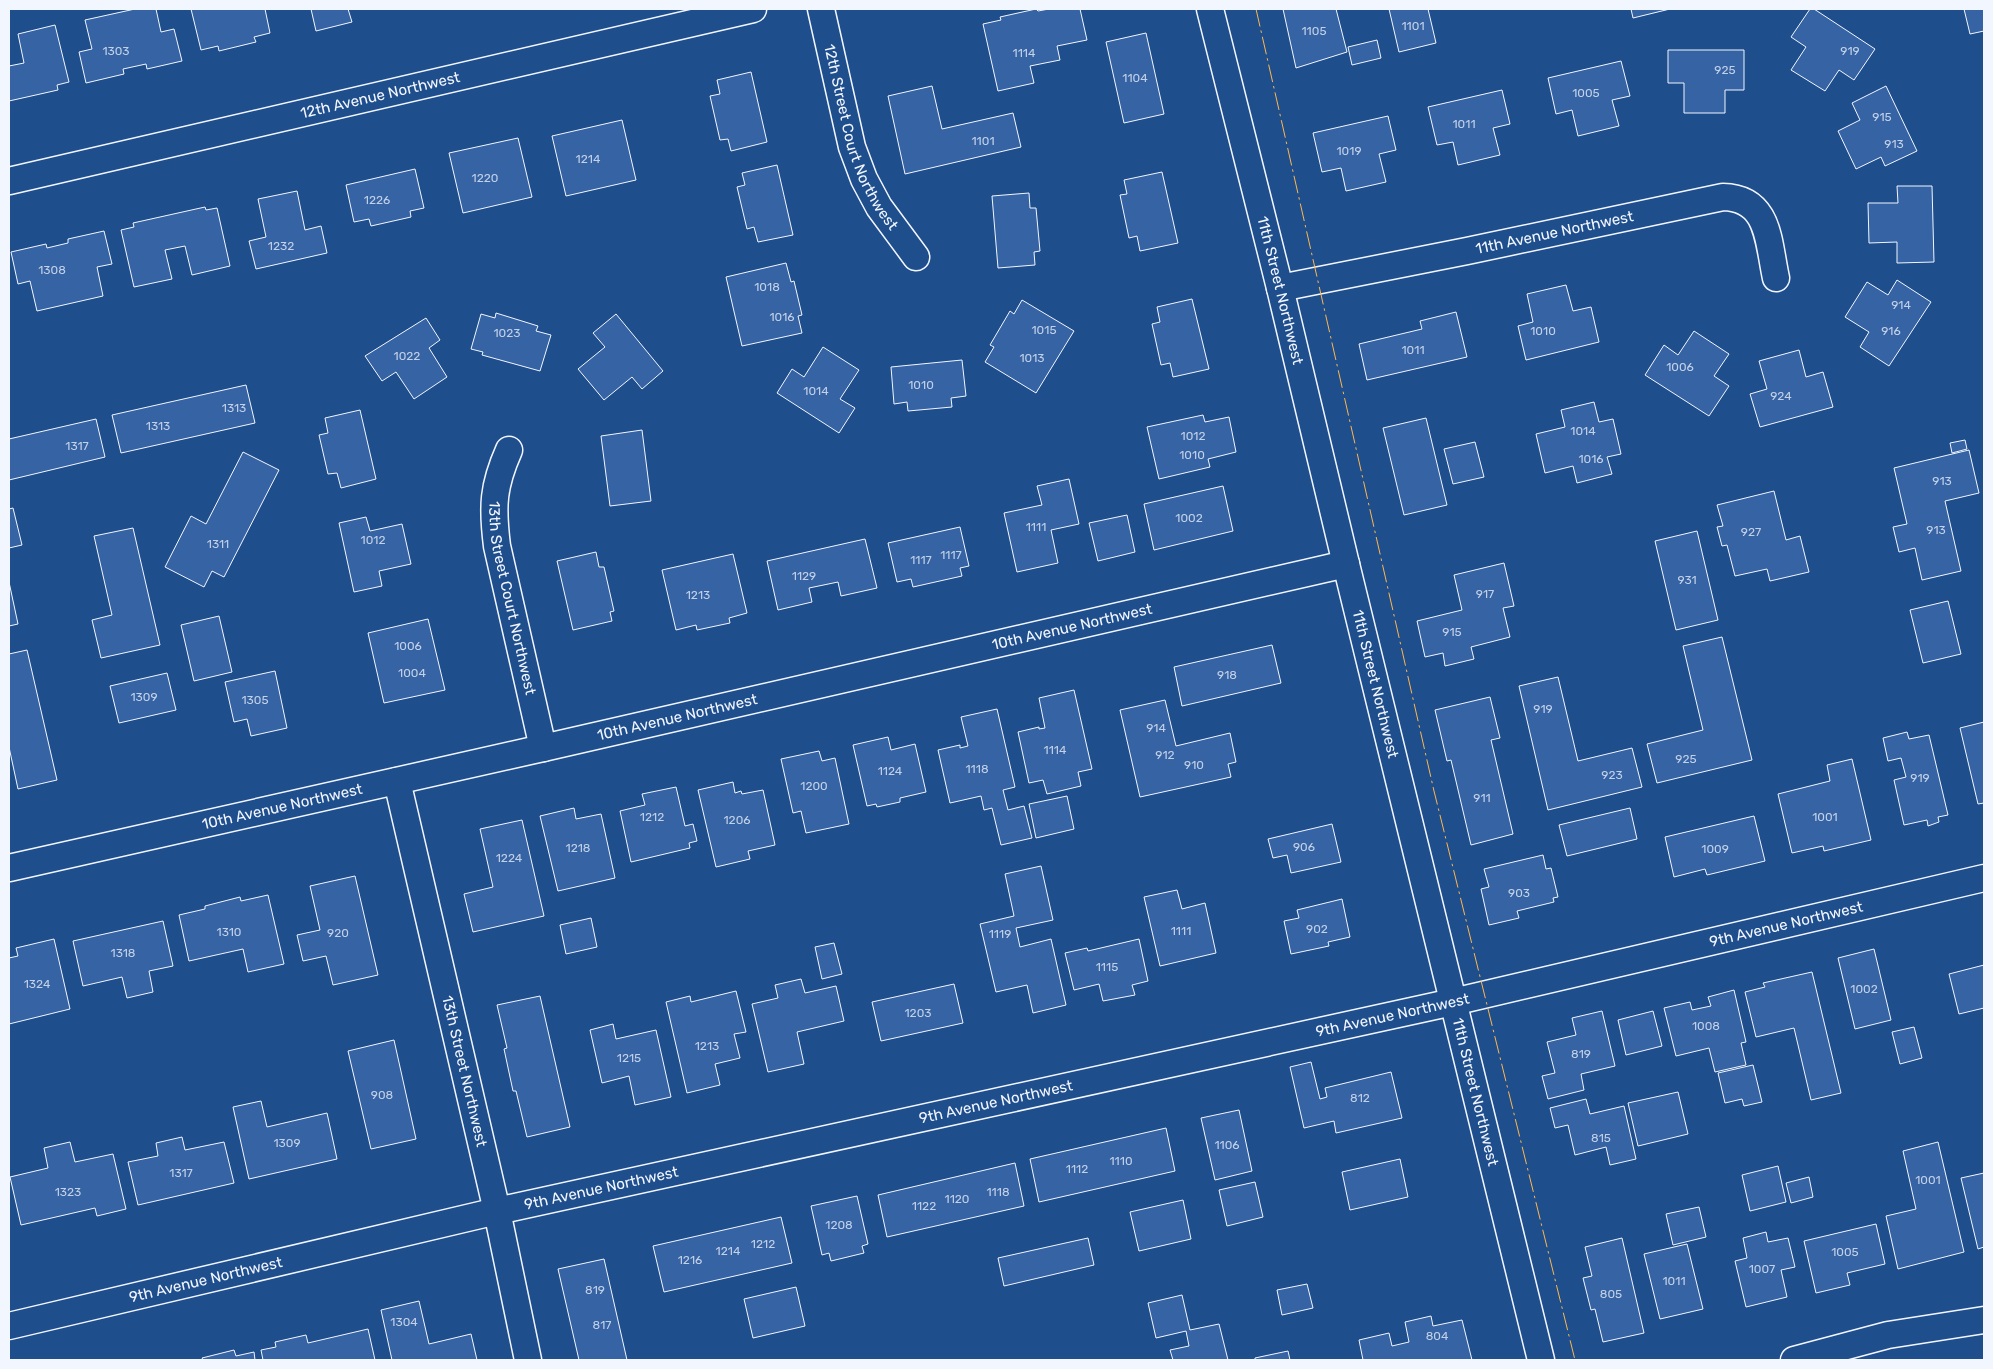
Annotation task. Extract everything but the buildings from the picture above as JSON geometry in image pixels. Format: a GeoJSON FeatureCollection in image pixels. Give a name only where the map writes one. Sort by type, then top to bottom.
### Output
{"type":"FeatureCollection","features":[{"type":"Feature","properties":{"kind":"street","name":"12th Avenue Northwest"},"geometry":{"type":"LineString","coordinates":[[9,181],[753,9]]}},
{"type":"Feature","properties":{"kind":"street","name":"12th Street Court Northwest"},"geometry":{"type":"LineString","coordinates":[[821,9],[852,147],[864,179],[879,208],[916,257]]}},
{"type":"Feature","properties":{"kind":"street","name":"11th Street Northwest"},"geometry":{"type":"LineString","coordinates":[[1210,9],[1280,288],[1541,1360]]}},
{"type":"Feature","properties":{"kind":"street","name":"11th Avenue Northwest"},"geometry":{"type":"LineString","coordinates":[[1280,288],[1723,197],[1746,201],[1758,213],[1764,227],[1776,278]]}},
{"type":"Feature","properties":{"kind":"street","name":"13th Street Court Northwest"},"geometry":{"type":"LineString","coordinates":[[510,450],[501,469],[494,493],[497,546],[543,748]]}},
{"type":"Feature","properties":{"kind":"street","name":"10th Avenue Northwest"},"geometry":{"type":"LineString","coordinates":[[9,868],[1346,564]]}},
{"type":"Feature","properties":{"kind":"street","name":"13th Street Northwest"},"geometry":{"type":"LineString","coordinates":[[397,781],[497,1211],[528,1360]]}},
{"type":"Feature","properties":{"kind":"street","name":"9th Avenue Northwest"},"geometry":{"type":"LineString","coordinates":[[9,1326],[497,1211],[1453,1002],[1984,878]]}},
{"type":"Feature","properties":{"kind":"street"},"geometry":{"type":"LineString","coordinates":[[1794,1360],[1888,1335],[1984,1320]]}},
{"type":"Feature","properties":{"kind":"power"},"geometry":{"type":"LineString","coordinates":[[1256,9],[1434,791],[1575,1360]]}}]}
